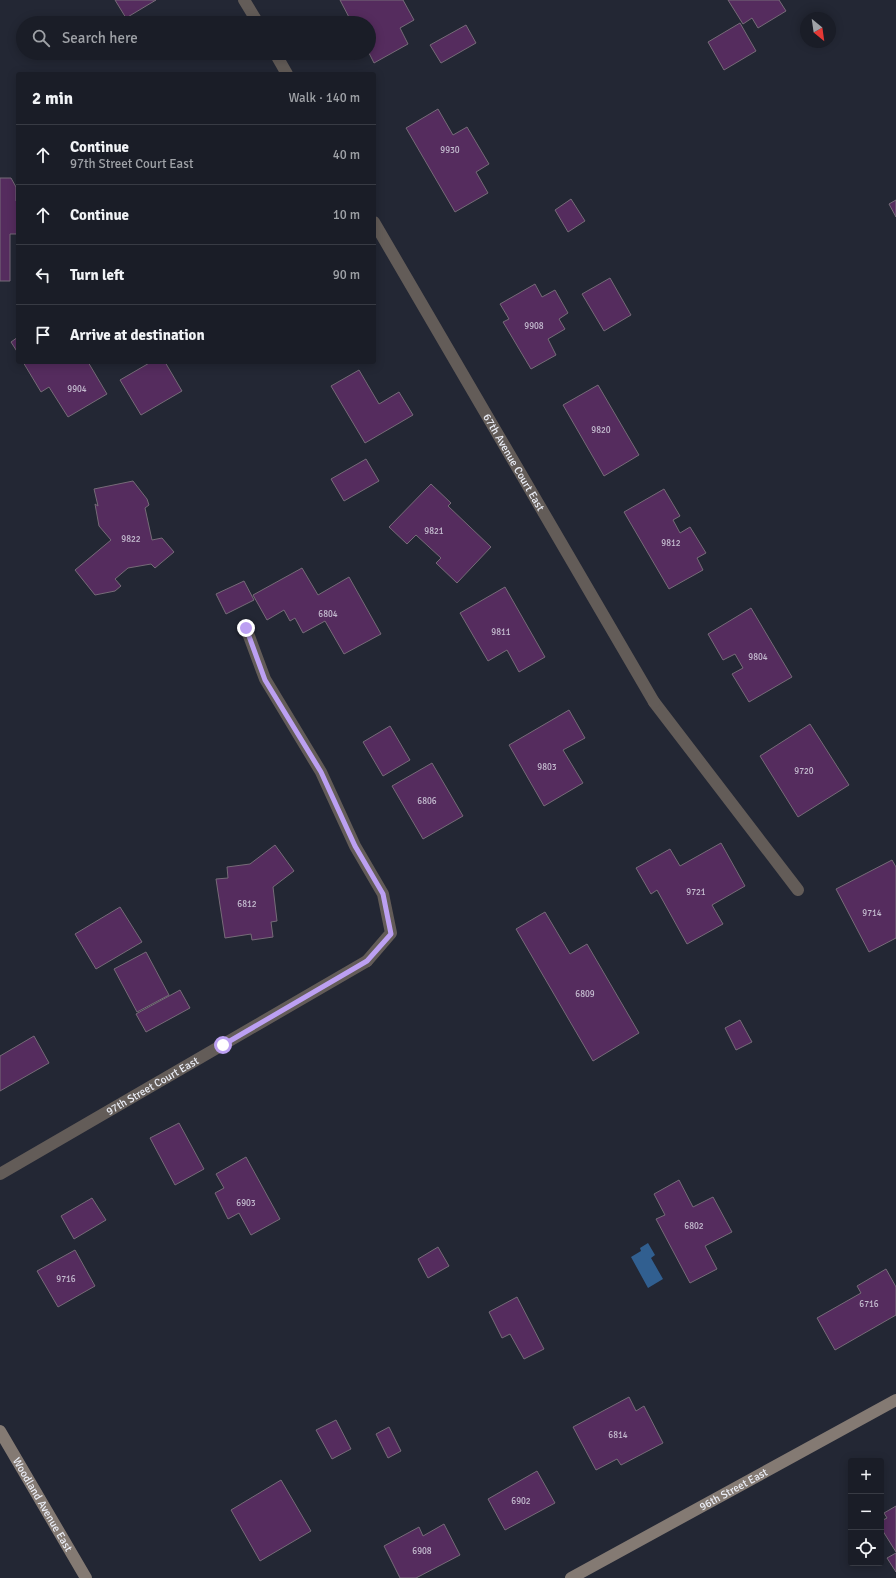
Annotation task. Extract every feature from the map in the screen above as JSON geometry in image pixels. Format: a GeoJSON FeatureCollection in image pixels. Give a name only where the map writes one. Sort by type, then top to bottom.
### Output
{"type":"FeatureCollection","features":[{"type":"Feature","properties":{"kind":"street"},"geometry":{"type":"LineString","coordinates":[[244,0],[254,16]]}},
{"type":"Feature","properties":{"kind":"street"},"geometry":{"type":"LineString","coordinates":[[279,60],[286,72]]}},
{"type":"Feature","properties":{"kind":"street","name":"67th Avenue Court East"},"geometry":{"type":"LineString","coordinates":[[376,225],[654,702],[798,890]]}},
{"type":"Feature","properties":{"kind":"street","name":"97th Street Court East"},"geometry":{"type":"LineString","coordinates":[[0,1174],[367,961],[391,934],[383,894],[355,846],[321,772],[265,680],[246,628]]}},
{"type":"Feature","properties":{"kind":"street","name":"96th Street East"},"geometry":{"type":"LineString","coordinates":[[571,1578],[896,1400]]}},
{"type":"Feature","properties":{"kind":"street","name":"Woodland Avenue East"},"geometry":{"type":"LineString","coordinates":[[0,1431],[86,1578]]}},
{"type":"Feature","properties":{"kind":"water"},"geometry":{"type":"Polygon","coordinates":[[[648,1243],[655,1255],[651,1258],[663,1279],[648,1288],[631,1257],[641,1251],[640,1248],[648,1243]]]}},
{"type":"Feature","properties":{"kind":"building"},"geometry":{"type":"Polygon","coordinates":[[[115,0],[156,0],[129,16],[125,16],[115,0]]]}},
{"type":"Feature","properties":{"kind":"building"},"geometry":{"type":"Polygon","coordinates":[[[340,0],[403,0],[414,20],[400,28],[408,44],[374,63],[372,60],[376,60],[376,16],[348,16],[340,0]]]}},
{"type":"Feature","properties":{"kind":"building"},"geometry":{"type":"Polygon","coordinates":[[[728,0],[779,0],[786,11],[758,28],[752,18],[743,24],[728,0]]]}},
{"type":"Feature","properties":{"kind":"building"},"geometry":{"type":"Polygon","coordinates":[[[740,23],[756,51],[724,70],[708,42],[740,23]]]}},
{"type":"Feature","properties":{"kind":"building"},"geometry":{"type":"Polygon","coordinates":[[[466,25],[476,43],[441,63],[430,45],[466,25]]]}},
{"type":"Feature","properties":{"kind":"building"},"geometry":{"type":"Polygon","coordinates":[[[438,109],[453,135],[467,127],[489,164],[476,172],[488,193],[455,212],[406,128],[438,109]]]}},
{"type":"Feature","properties":{"kind":"building"},"geometry":{"type":"Polygon","coordinates":[[[0,178],[11,178],[16,187],[16,234],[10,234],[10,281],[0,281],[0,178]]]}},
{"type":"Feature","properties":{"kind":"building"},"geometry":{"type":"Polygon","coordinates":[[[571,199],[585,221],[568,232],[555,210],[571,199]]]}},
{"type":"Feature","properties":{"kind":"building"},"geometry":{"type":"Polygon","coordinates":[[[896,200],[896,217],[889,204],[896,200]]]}},
{"type":"Feature","properties":{"kind":"building"},"geometry":{"type":"Polygon","coordinates":[[[610,278],[631,315],[604,331],[582,294],[610,278]]]}},
{"type":"Feature","properties":{"kind":"building"},"geometry":{"type":"Polygon","coordinates":[[[535,284],[542,297],[555,290],[568,313],[559,319],[565,329],[548,339],[556,355],[531,369],[503,322],[509,319],[500,304],[535,284]]]}},
{"type":"Feature","properties":{"kind":"building"},"geometry":{"type":"Polygon","coordinates":[[[16,338],[16,350],[11,342],[16,338]]]}},
{"type":"Feature","properties":{"kind":"building"},"geometry":{"type":"Polygon","coordinates":[[[24,364],[89,364],[107,394],[68,417],[49,387],[41,392],[24,364]]]}},
{"type":"Feature","properties":{"kind":"building"},"geometry":{"type":"Polygon","coordinates":[[[148,364],[166,364],[182,391],[141,415],[120,380],[148,364]]]}},
{"type":"Feature","properties":{"kind":"building"},"geometry":{"type":"Polygon","coordinates":[[[359,370],[379,404],[399,392],[413,415],[365,443],[331,386],[359,370]]]}},
{"type":"Feature","properties":{"kind":"building"},"geometry":{"type":"Polygon","coordinates":[[[598,385],[639,455],[604,476],[563,405],[598,385]]]}},
{"type":"Feature","properties":{"kind":"building"},"geometry":{"type":"Polygon","coordinates":[[[366,459],[379,481],[344,501],[331,479],[366,459]]]}},
{"type":"Feature","properties":{"kind":"building"},"geometry":{"type":"Polygon","coordinates":[[[133,481],[147,499],[149,505],[145,508],[152,540],[162,538],[174,552],[155,568],[151,564],[128,568],[115,579],[121,586],[115,591],[95,595],[75,570],[111,540],[99,526],[95,504],[98,506],[94,489],[133,481]]]}},
{"type":"Feature","properties":{"kind":"building"},"geometry":{"type":"Polygon","coordinates":[[[431,484],[451,503],[448,506],[491,547],[457,583],[436,563],[441,558],[416,535],[407,544],[389,527],[431,484]]]}},
{"type":"Feature","properties":{"kind":"building"},"geometry":{"type":"Polygon","coordinates":[[[664,489],[680,516],[673,520],[680,533],[690,527],[706,553],[697,558],[703,570],[669,589],[624,512],[664,489]]]}},
{"type":"Feature","properties":{"kind":"building"},"geometry":{"type":"Polygon","coordinates":[[[302,568],[318,595],[349,577],[381,634],[344,654],[325,621],[303,633],[295,618],[290,621],[284,610],[267,620],[253,595],[302,568]]]}},
{"type":"Feature","properties":{"kind":"building"},"geometry":{"type":"Polygon","coordinates":[[[244,581],[254,600],[226,614],[216,594],[244,581]]]}},
{"type":"Feature","properties":{"kind":"building"},"geometry":{"type":"Polygon","coordinates":[[[505,587],[545,657],[519,672],[507,650],[488,661],[460,613],[505,587]]]}},
{"type":"Feature","properties":{"kind":"building"},"geometry":{"type":"Polygon","coordinates":[[[751,608],[792,677],[749,702],[732,674],[743,668],[735,654],[723,660],[708,634],[751,608]]]}},
{"type":"Feature","properties":{"kind":"building"},"geometry":{"type":"Polygon","coordinates":[[[569,710],[585,738],[563,750],[583,783],[544,806],[509,745],[569,710]]]}},
{"type":"Feature","properties":{"kind":"building"},"geometry":{"type":"Polygon","coordinates":[[[810,724],[849,785],[798,817],[760,756],[810,724]]]}},
{"type":"Feature","properties":{"kind":"building"},"geometry":{"type":"Polygon","coordinates":[[[390,726],[410,760],[383,776],[363,742],[390,726]]]}},
{"type":"Feature","properties":{"kind":"building"},"geometry":{"type":"Polygon","coordinates":[[[432,763],[463,816],[423,839],[392,786],[432,763]]]}},
{"type":"Feature","properties":{"kind":"building"},"geometry":{"type":"Polygon","coordinates":[[[721,843],[745,886],[712,905],[723,924],[687,944],[657,890],[651,894],[636,868],[670,849],[680,866],[721,843]]]}},
{"type":"Feature","properties":{"kind":"building"},"geometry":{"type":"Polygon","coordinates":[[[275,845],[294,871],[273,887],[277,921],[271,922],[273,937],[252,940],[251,934],[225,938],[216,879],[228,878],[227,867],[250,864],[275,845]]]}},
{"type":"Feature","properties":{"kind":"building"},"geometry":{"type":"Polygon","coordinates":[[[892,860],[896,867],[896,938],[869,952],[836,889],[892,860]]]}},
{"type":"Feature","properties":{"kind":"building"},"geometry":{"type":"Polygon","coordinates":[[[120,907],[142,942],[96,969],[75,934],[120,907]]]}},
{"type":"Feature","properties":{"kind":"building"},"geometry":{"type":"Polygon","coordinates":[[[545,912],[570,954],[587,944],[639,1033],[593,1061],[516,929],[545,912]]]}},
{"type":"Feature","properties":{"kind":"building"},"geometry":{"type":"Polygon","coordinates":[[[146,952],[169,995],[137,1012],[114,969],[146,952]]]}},
{"type":"Feature","properties":{"kind":"building"},"geometry":{"type":"Polygon","coordinates":[[[180,990],[190,1008],[146,1032],[136,1014],[180,990]]]}},
{"type":"Feature","properties":{"kind":"building"},"geometry":{"type":"Polygon","coordinates":[[[740,1020],[752,1042],[736,1050],[725,1028],[740,1020]]]}},
{"type":"Feature","properties":{"kind":"building"},"geometry":{"type":"Polygon","coordinates":[[[34,1036],[49,1063],[0,1091],[0,1056],[34,1036]]]}},
{"type":"Feature","properties":{"kind":"building"},"geometry":{"type":"Polygon","coordinates":[[[179,1123],[204,1169],[175,1185],[150,1138],[179,1123]]]}},
{"type":"Feature","properties":{"kind":"building"},"geometry":{"type":"Polygon","coordinates":[[[246,1157],[280,1219],[251,1235],[239,1213],[228,1219],[215,1193],[224,1188],[216,1174],[246,1157]]]}},
{"type":"Feature","properties":{"kind":"building"},"geometry":{"type":"Polygon","coordinates":[[[679,1180],[693,1207],[713,1197],[732,1232],[705,1246],[717,1269],[690,1283],[656,1219],[665,1215],[654,1194],[679,1180]]]}},
{"type":"Feature","properties":{"kind":"building"},"geometry":{"type":"Polygon","coordinates":[[[92,1198],[106,1220],[74,1239],[61,1216],[92,1198]]]}},
{"type":"Feature","properties":{"kind":"building"},"geometry":{"type":"Polygon","coordinates":[[[438,1247],[449,1266],[428,1278],[418,1259],[438,1247]]]}},
{"type":"Feature","properties":{"kind":"building"},"geometry":{"type":"Polygon","coordinates":[[[75,1250],[95,1286],[58,1307],[37,1271],[75,1250]]]}},
{"type":"Feature","properties":{"kind":"building"},"geometry":{"type":"Polygon","coordinates":[[[886,1269],[896,1287],[896,1315],[835,1350],[817,1318],[861,1293],[857,1286],[886,1269]]]}},
{"type":"Feature","properties":{"kind":"building"},"geometry":{"type":"Polygon","coordinates":[[[517,1297],[544,1349],[524,1359],[510,1334],[502,1338],[489,1312],[517,1297]]]}},
{"type":"Feature","properties":{"kind":"building"},"geometry":{"type":"Polygon","coordinates":[[[629,1397],[636,1411],[644,1406],[663,1443],[621,1465],[617,1459],[596,1470],[573,1427],[629,1397]]]}},
{"type":"Feature","properties":{"kind":"building"},"geometry":{"type":"Polygon","coordinates":[[[336,1420],[351,1449],[332,1459],[316,1430],[336,1420]]]}},
{"type":"Feature","properties":{"kind":"building"},"geometry":{"type":"Polygon","coordinates":[[[389,1427],[401,1451],[388,1458],[376,1434],[389,1427]]]}},
{"type":"Feature","properties":{"kind":"building"},"geometry":{"type":"Polygon","coordinates":[[[537,1471],[555,1503],[505,1530],[488,1499],[537,1471]]]}},
{"type":"Feature","properties":{"kind":"building"},"geometry":{"type":"Polygon","coordinates":[[[281,1480],[311,1531],[260,1561],[231,1510],[281,1480]]]}},
{"type":"Feature","properties":{"kind":"building"},"geometry":{"type":"Polygon","coordinates":[[[896,1506],[896,1552],[884,1533],[884,1520],[887,1518],[884,1513],[896,1506]]]}},
{"type":"Feature","properties":{"kind":"building"},"geometry":{"type":"Polygon","coordinates":[[[444,1524],[460,1555],[416,1578],[400,1578],[384,1546],[419,1527],[423,1536],[444,1524]]]}},
{"type":"Feature","properties":{"kind":"building"},"geometry":{"type":"Polygon","coordinates":[[[896,1553],[896,1572],[887,1558],[896,1553]]]}},
{"type":"Feature","properties":{"kind":"route"},"geometry":{"type":"LineString","coordinates":[[223,1045],[367,961],[391,934],[383,894],[355,846],[321,772],[265,680],[246,628]]}}]}
